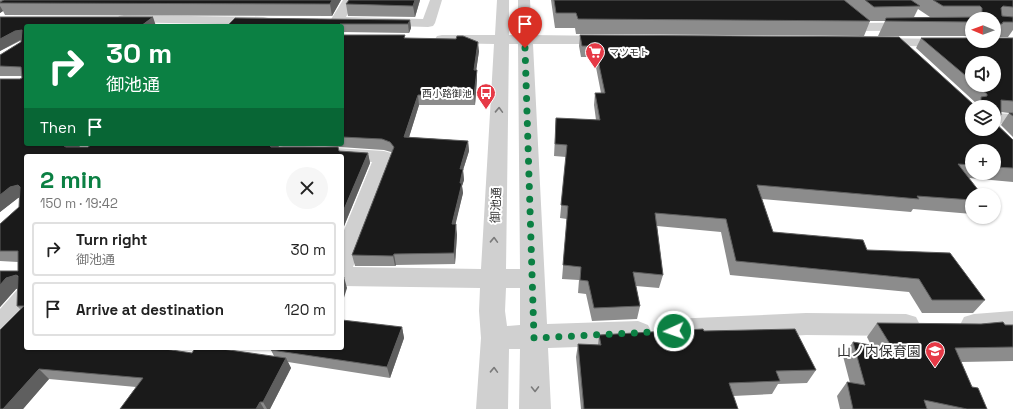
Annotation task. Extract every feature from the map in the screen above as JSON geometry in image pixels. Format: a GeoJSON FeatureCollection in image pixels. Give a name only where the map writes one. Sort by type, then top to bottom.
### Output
{"type":"FeatureCollection","features":[{"type":"Feature","properties":{"kind":"street"},"geometry":{"type":"LineString","coordinates":[[337,21],[350,0]]}},
{"type":"Feature","properties":{"kind":"street"},"geometry":{"type":"LineString","coordinates":[[322,21],[428,23],[436,0]]}},
{"type":"Feature","properties":{"kind":"street","name":"御池通"},"geometry":{"type":"LineString","coordinates":[[492,409],[495,338],[492,311],[503,0]]}},
{"type":"Feature","properties":{"kind":"street"},"geometry":{"type":"LineString","coordinates":[[524,0],[524,40],[533,279],[535,409]]}},
{"type":"Feature","properties":{"kind":"street"},"geometry":{"type":"LineString","coordinates":[[912,13],[930,26]]}},
{"type":"Feature","properties":{"kind":"street"},"geometry":{"type":"LineString","coordinates":[[110,19],[278,21]]}},
{"type":"Feature","properties":{"kind":"street"},"geometry":{"type":"LineString","coordinates":[[862,26],[965,26]]}},
{"type":"Feature","properties":{"kind":"street"},"geometry":{"type":"LineString","coordinates":[[427,39],[620,40]]}},
{"type":"Feature","properties":{"kind":"street"},"geometry":{"type":"LineString","coordinates":[[859,42],[959,43]]}},
{"type":"Feature","properties":{"kind":"street"},"geometry":{"type":"LineString","coordinates":[[898,42],[915,58]]}},
{"type":"Feature","properties":{"kind":"street"},"geometry":{"type":"LineString","coordinates":[[1001,124],[1013,119]]}},
{"type":"Feature","properties":{"kind":"street"},"geometry":{"type":"LineString","coordinates":[[285,154],[287,151],[336,154]]}},
{"type":"Feature","properties":{"kind":"street"},"geometry":{"type":"LineString","coordinates":[[344,155],[384,157],[344,260]]}},
{"type":"Feature","properties":{"kind":"street"},"geometry":{"type":"LineString","coordinates":[[344,276],[533,279]]}},
{"type":"Feature","properties":{"kind":"street"},"geometry":{"type":"LineString","coordinates":[[0,328],[24,300]]}},
{"type":"Feature","properties":{"kind":"street"},"geometry":{"type":"LineString","coordinates":[[495,338],[534,338],[806,324],[968,326],[1013,322]]}},
{"type":"Feature","properties":{"kind":"building"},"geometry":{"type":"Polygon","coordinates":[[[4,0],[332,0],[330,4],[0,3],[4,0]]]}},
{"type":"Feature","properties":{"kind":"building"},"geometry":{"type":"Polygon","coordinates":[[[349,0],[415,0],[413,6],[346,4],[349,0]]]}},
{"type":"Feature","properties":{"kind":"building"},"geometry":{"type":"Polygon","coordinates":[[[554,0],[844,0],[870,21],[578,19],[576,13],[556,13],[554,0]]]}},
{"type":"Feature","properties":{"kind":"building"},"geometry":{"type":"Polygon","coordinates":[[[865,0],[911,0],[920,6],[874,7],[865,0]]]}},
{"type":"Feature","properties":{"kind":"building"},"geometry":{"type":"Polygon","coordinates":[[[933,0],[1013,0],[1013,7],[1003,6],[1001,8],[1002,16],[1013,17],[1013,22],[1003,22],[1001,24],[1001,12],[982,12],[982,8],[980,6],[943,6],[933,0]]]}},
{"type":"Feature","properties":{"kind":"building"},"geometry":{"type":"Polygon","coordinates":[[[0,17],[153,17],[144,24],[24,24],[24,146],[338,147],[339,151],[368,153],[344,209],[344,154],[24,154],[24,306],[17,306],[18,276],[16,275],[6,278],[0,285],[0,271],[18,271],[18,251],[0,251],[0,224],[19,207],[20,187],[18,185],[10,187],[0,195],[0,79],[22,78],[21,67],[0,66],[0,55],[21,42],[22,30],[15,31],[0,39],[0,17]]]}},
{"type":"Feature","properties":{"kind":"building"},"geometry":{"type":"Polygon","coordinates":[[[965,17],[965,22],[885,21],[886,18],[965,17]]]}},
{"type":"Feature","properties":{"kind":"building"},"geometry":{"type":"Polygon","coordinates":[[[235,18],[410,20],[408,24],[229,24],[235,18]]]}},
{"type":"Feature","properties":{"kind":"building"},"geometry":{"type":"Polygon","coordinates":[[[344,35],[405,35],[404,38],[456,39],[457,36],[463,36],[478,42],[474,70],[477,70],[474,95],[418,95],[404,137],[468,141],[460,169],[463,169],[460,183],[462,183],[452,224],[456,224],[454,253],[394,254],[393,256],[352,255],[394,147],[390,142],[382,139],[344,137],[344,35]]]}},
{"type":"Feature","properties":{"kind":"building"},"geometry":{"type":"Polygon","coordinates":[[[580,35],[899,37],[969,100],[965,100],[965,136],[1001,136],[1001,129],[1013,140],[1013,168],[1001,167],[1001,144],[965,144],[965,164],[958,164],[965,173],[965,180],[970,180],[977,188],[965,188],[965,199],[917,196],[919,199],[757,185],[773,232],[863,240],[867,250],[950,253],[985,300],[932,300],[919,279],[736,261],[726,219],[655,213],[663,275],[633,272],[640,306],[594,308],[588,281],[580,280],[581,267],[563,265],[568,206],[561,205],[567,145],[555,144],[556,118],[600,120],[595,93],[605,93],[595,46],[582,46],[580,35]]]}},
{"type":"Feature","properties":{"kind":"building"},"geometry":{"type":"Polygon","coordinates":[[[921,38],[965,38],[965,48],[1001,48],[1001,38],[1013,38],[1013,101],[981,100],[981,97],[987,96],[985,92],[1001,92],[1001,56],[965,56],[965,75],[921,38]]]}},
{"type":"Feature","properties":{"kind":"building"},"geometry":{"type":"Polygon","coordinates":[[[24,306],[24,350],[172,350],[192,353],[194,350],[229,350],[286,358],[263,402],[260,402],[256,409],[120,409],[143,378],[39,369],[3,409],[0,409],[0,330],[24,306]]]}},
{"type":"Feature","properties":{"kind":"building"},"geometry":{"type":"Polygon","coordinates":[[[344,320],[402,327],[387,367],[271,350],[344,350],[344,320]]]}},
{"type":"Feature","properties":{"kind":"building"},"geometry":{"type":"Polygon","coordinates":[[[1003,322],[1005,325],[1013,325],[1013,347],[955,348],[972,387],[978,388],[987,409],[967,409],[924,400],[927,409],[853,409],[847,382],[865,385],[853,342],[893,349],[877,323],[981,324],[1003,322]]]}},
{"type":"Feature","properties":{"kind":"building"},"geometry":{"type":"Polygon","coordinates":[[[703,329],[704,331],[795,329],[816,370],[776,371],[780,381],[729,383],[738,409],[584,409],[578,344],[601,345],[599,335],[703,329]]]}},
{"type":"Feature","properties":{"kind":"place","name":"マツモト"},"geometry":{"type":"Point","coordinates":[595,69]}},
{"type":"Feature","properties":{"kind":"place","name":"西小路御池"},"geometry":{"type":"Point","coordinates":[486,110]}},
{"type":"Feature","properties":{"kind":"place","name":"山ノ内保育園"},"geometry":{"type":"Point","coordinates":[935,368]}},
{"type":"Feature","properties":{"kind":"route"},"geometry":{"type":"LineString","coordinates":[[525,48],[534,338],[674,331]]}}]}
